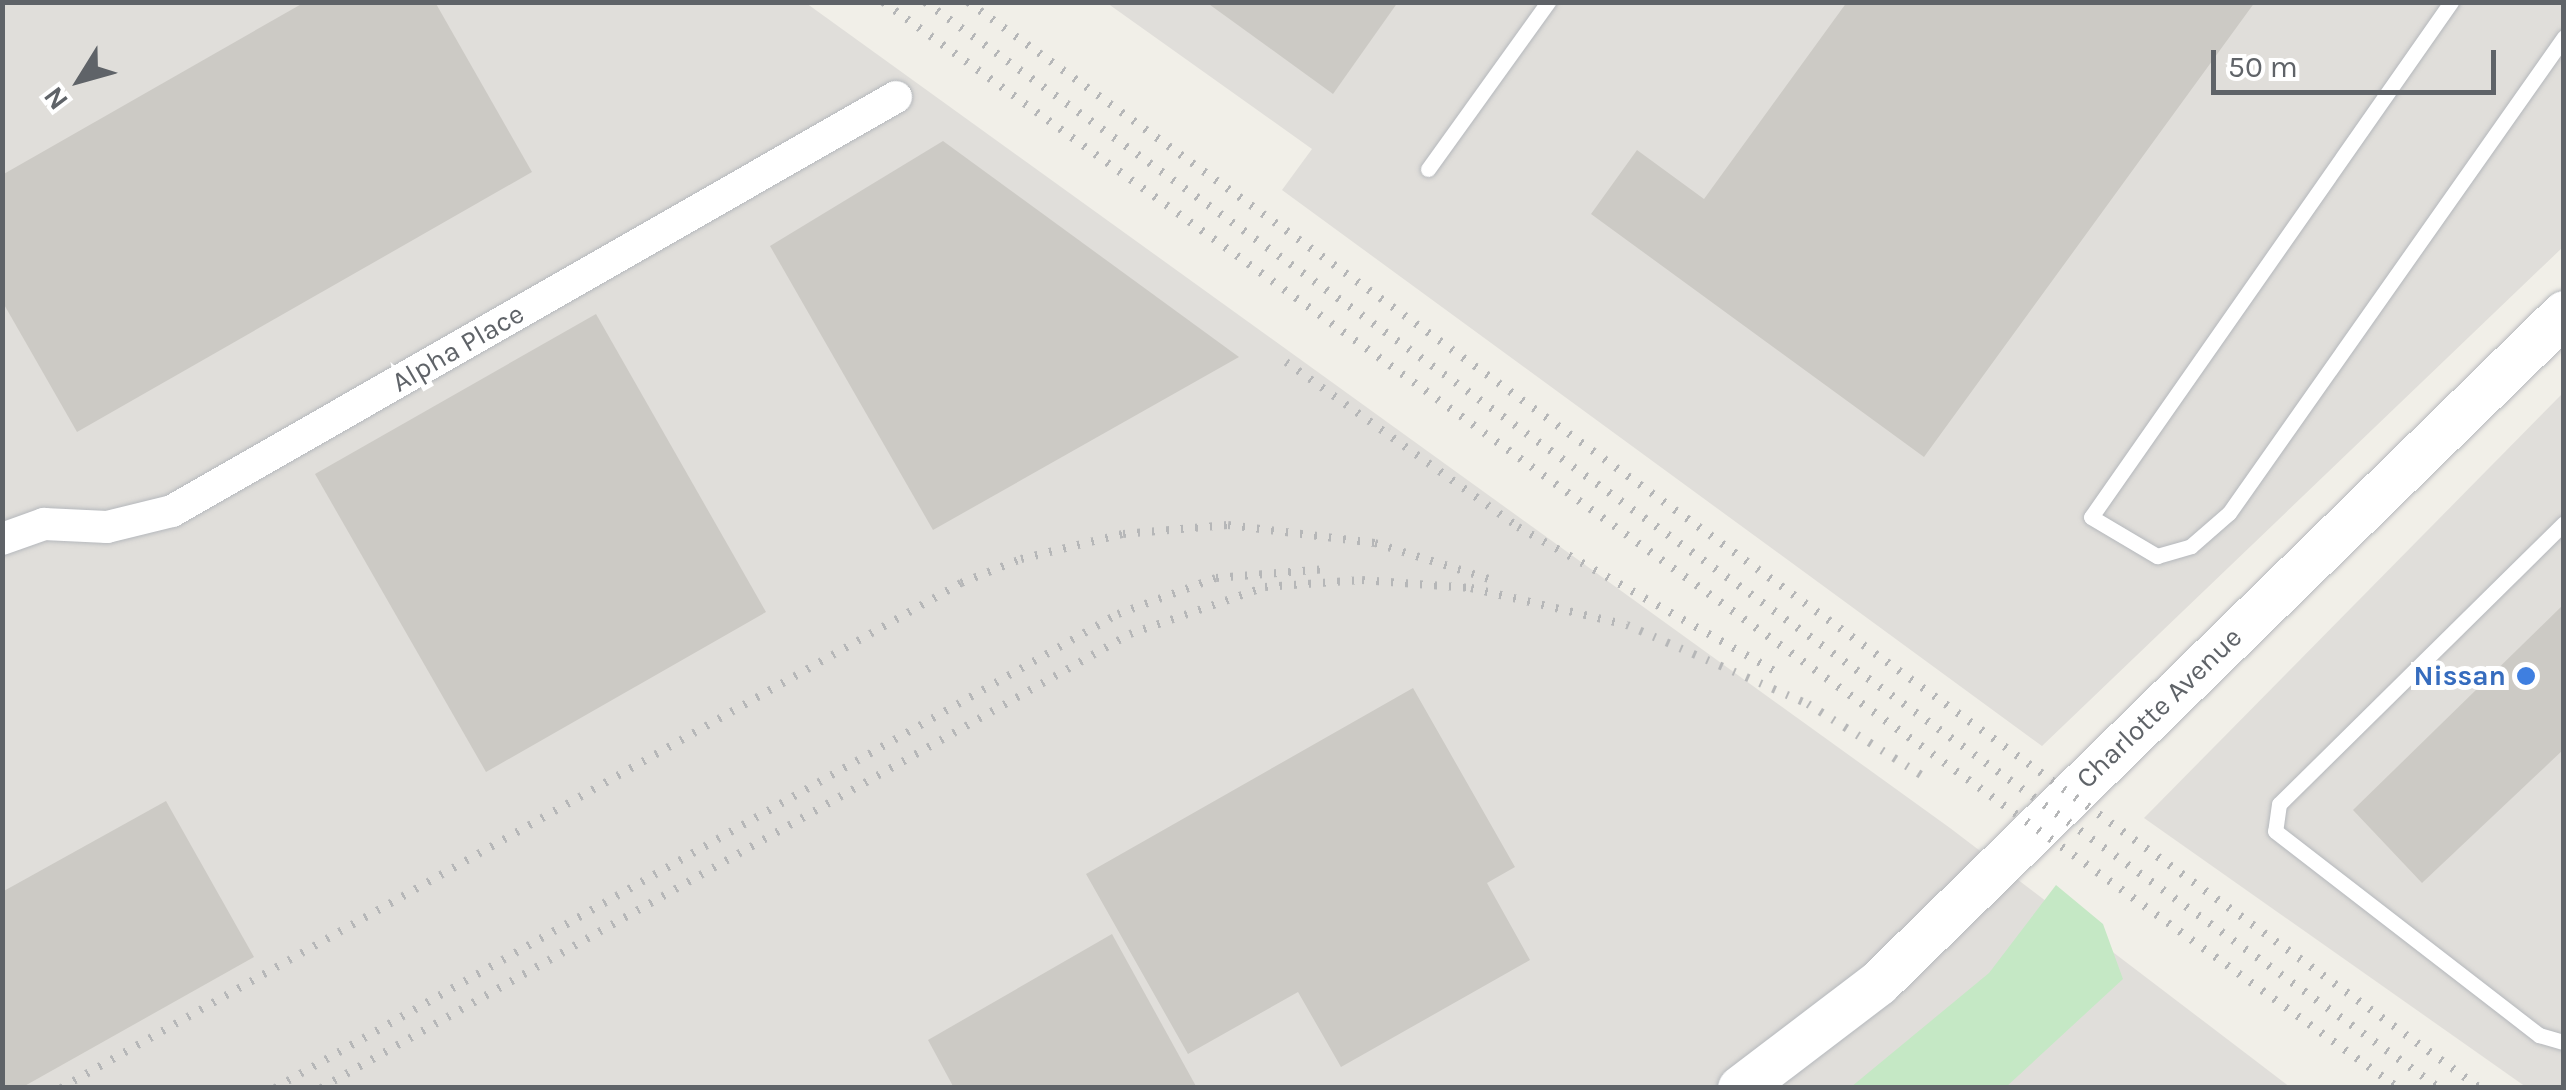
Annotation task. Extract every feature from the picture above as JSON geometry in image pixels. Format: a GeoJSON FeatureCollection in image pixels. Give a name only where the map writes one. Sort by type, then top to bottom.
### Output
{"type":"FeatureCollection","features":[{"type":"Feature","properties":{"kind":"street","name":"Alpha Place"},"geometry":{"type":"LineString","coordinates":[[2,539],[62,518],[134,524],[172,511],[896,96]]}},
{"type":"Feature","properties":{"kind":"street","name":"Charlotte Avenue"},"geometry":{"type":"LineString","coordinates":[[1740,1088],[1878,983],[2564,313]]}},
{"type":"Feature","properties":{"kind":"lane"},"geometry":{"type":"LineString","coordinates":[[1428,168],[1548,2]]}},
{"type":"Feature","properties":{"kind":"lane"},"geometry":{"type":"LineString","coordinates":[[2451,2],[2091,518],[2156,556],[2191,546],[2229,513],[2564,37]]}},
{"type":"Feature","properties":{"kind":"lane"},"geometry":{"type":"LineString","coordinates":[[2564,523],[2279,804],[2276,831],[2539,1035],[2564,1042]]}},
{"type":"Feature","properties":{"kind":"shaded area"},"geometry":{"type":"Polygon","coordinates":[[[2,3],[806,3],[1950,828],[2290,1087],[3,1087],[2,3]]]}},
{"type":"Feature","properties":{"kind":"shaded area"},"geometry":{"type":"Polygon","coordinates":[[[1107,3],[2563,3],[2563,247],[2042,746],[1282,190],[1312,149],[1107,3]]]}},
{"type":"Feature","properties":{"kind":"shaded area"},"geometry":{"type":"Polygon","coordinates":[[[2563,393],[2563,1087],[2526,1087],[2144,818],[2563,393]]]}},
{"type":"Feature","properties":{"kind":"green space"},"geometry":{"type":"Polygon","coordinates":[[[2056,885],[2103,924],[2123,979],[2006,1087],[1851,1087],[1989,973],[2056,885]]]}},
{"type":"Feature","properties":{"kind":"building"},"geometry":{"type":"Polygon","coordinates":[[[305,2],[435,2],[532,172],[77,432],[2,301],[2,175],[305,2]]]}},
{"type":"Feature","properties":{"kind":"building"},"geometry":{"type":"Polygon","coordinates":[[[1206,2],[1398,2],[1333,94],[1206,2]]]}},
{"type":"Feature","properties":{"kind":"building"},"geometry":{"type":"Polygon","coordinates":[[[1847,2],[2255,2],[1924,457],[1591,214],[1637,150],[1704,199],[1847,2]]]}},
{"type":"Feature","properties":{"kind":"building"},"geometry":{"type":"Polygon","coordinates":[[[943,141],[1239,357],[933,530],[770,246],[943,141]]]}},
{"type":"Feature","properties":{"kind":"building"},"geometry":{"type":"Polygon","coordinates":[[[596,314],[766,612],[486,772],[315,474],[596,314]]]}},
{"type":"Feature","properties":{"kind":"building","name":"Nissan"},"geometry":{"type":"Polygon","coordinates":[[[2564,604],[2564,749],[2422,883],[2353,810],[2564,604]]]}},
{"type":"Feature","properties":{"kind":"building"},"geometry":{"type":"Polygon","coordinates":[[[1413,688],[1515,867],[1487,883],[1530,960],[1341,1067],[1298,992],[1188,1054],[1086,874],[1413,688]]]}},
{"type":"Feature","properties":{"kind":"building"},"geometry":{"type":"Polygon","coordinates":[[[166,801],[254,957],[21,1088],[2,1088],[2,892],[166,801]]]}},
{"type":"Feature","properties":{"kind":"building"},"geometry":{"type":"Polygon","coordinates":[[[1112,934],[1197,1088],[954,1088],[928,1040],[1112,934]]]}},
{"type":"Feature","properties":{"kind":"railway"},"geometry":{"type":"LineString","coordinates":[[883,2],[2398,1088]]}},
{"type":"Feature","properties":{"kind":"railway"},"geometry":{"type":"LineString","coordinates":[[925,2],[2439,1088]]}},
{"type":"Feature","properties":{"kind":"railway"},"geometry":{"type":"LineString","coordinates":[[968,2],[2480,1088]]}},
{"type":"Feature","properties":{"kind":"railway"},"geometry":{"type":"LineString","coordinates":[[1286,362],[1518,527],[1775,671]]}},
{"type":"Feature","properties":{"kind":"railway"},"geometry":{"type":"LineString","coordinates":[[61,1088],[961,583],[1021,559],[1123,534],[1228,525],[1375,543],[1499,582]]}},
{"type":"Feature","properties":{"kind":"railway"},"geometry":{"type":"LineString","coordinates":[[275,1088],[1118,614],[1216,578],[1327,569]]}},
{"type":"Feature","properties":{"kind":"railway"},"geometry":{"type":"LineString","coordinates":[[321,1088],[1130,634],[1265,587],[1362,580],[1471,588],[1627,625],[1808,704],[1929,780]]}},
{"type":"Feature","properties":{"kind":"place","name":"Nissan"},"geometry":{"type":"Point","coordinates":[2526,676]}}]}
